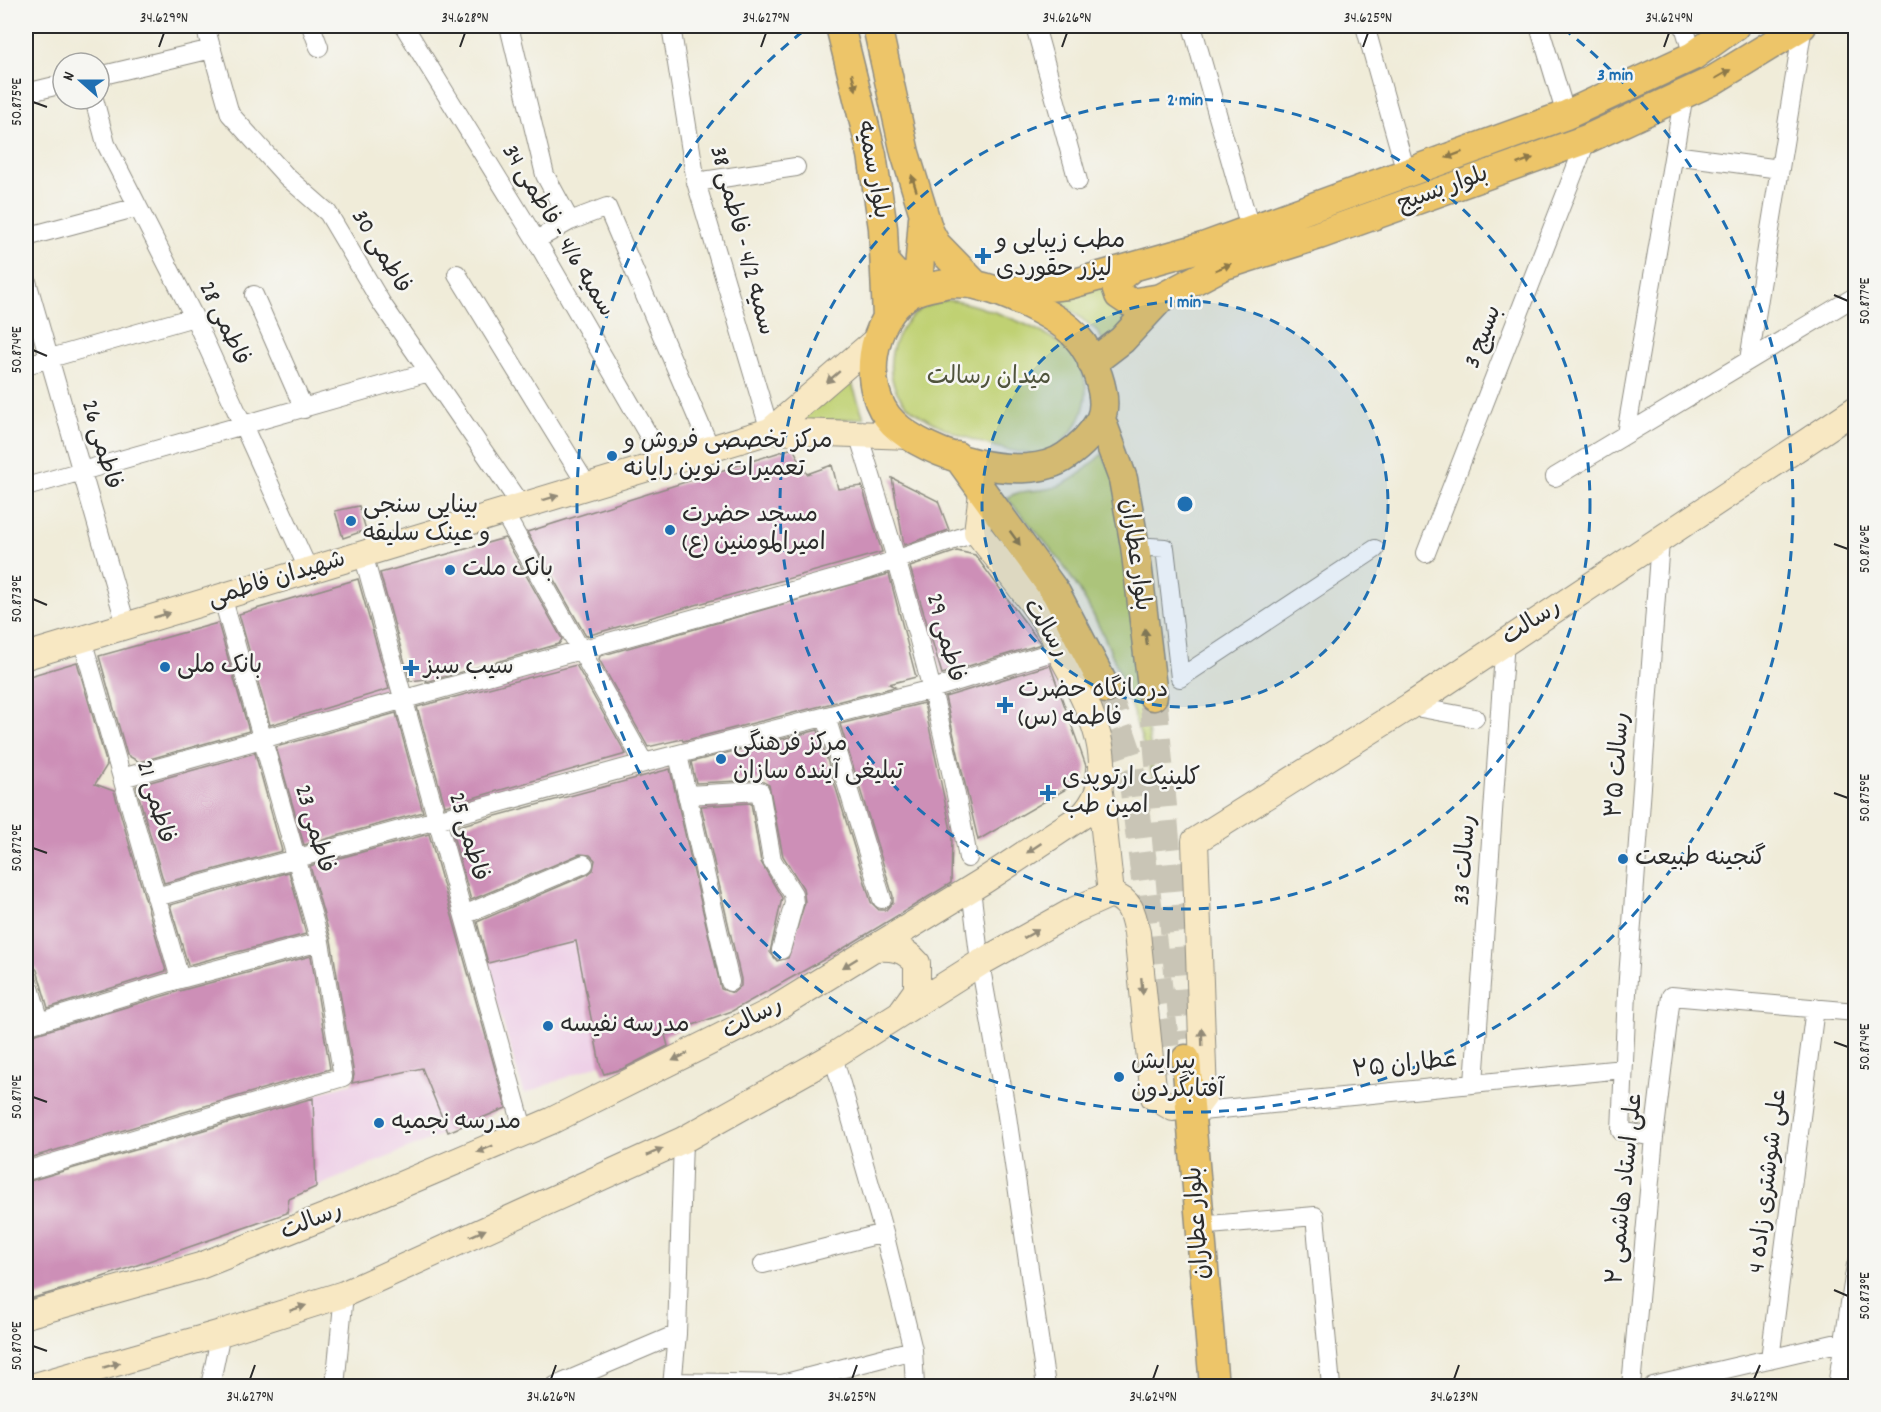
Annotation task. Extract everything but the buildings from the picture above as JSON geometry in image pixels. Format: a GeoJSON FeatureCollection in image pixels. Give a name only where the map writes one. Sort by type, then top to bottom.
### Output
{"type":"FeatureCollection","features":[{"type":"Feature","properties":{"kind":"main road","name":"بلوار سمیه"},"geometry":{"type":"LineString","coordinates":[[840,26],[872,155],[883,228],[882,328]]}},
{"type":"Feature","properties":{"kind":"main road","name":"بلوار سمیه"},"geometry":{"type":"LineString","coordinates":[[877,26],[904,153],[923,214],[936,244],[987,288]]}},
{"type":"Feature","properties":{"kind":"main road","name":"بلوار بسیج"},"geometry":{"type":"LineString","coordinates":[[987,288],[1068,285],[1203,247],[1250,228],[1566,116],[1693,56],[1735,26]]}},
{"type":"Feature","properties":{"kind":"main road","name":"بلوار بسیج"},"geometry":{"type":"LineString","coordinates":[[1092,363],[1122,340],[1161,298],[1222,266],[1330,231],[1587,139],[1684,94],[1764,51],[1802,26]]}},
{"type":"Feature","properties":{"kind":"main road"},"geometry":{"type":"LineString","coordinates":[[883,261],[896,275],[909,278],[919,271],[923,214]]}},
{"type":"Feature","properties":{"kind":"main road"},"geometry":{"type":"LineString","coordinates":[[1131,268],[1120,277],[1116,286],[1119,295],[1131,303],[1161,298]]}},
{"type":"Feature","properties":{"kind":"main road"},"geometry":{"type":"LineString","coordinates":[[949,283],[987,288],[1039,311],[1076,336],[1101,383],[1101,419],[1080,445],[1059,461],[1037,469],[987,467],[957,456],[910,436],[892,422],[881,404],[873,366],[882,328],[911,293],[949,283]]}},
{"type":"Feature","properties":{"kind":"main road","name":"بلوار عطاران"},"geometry":{"type":"LineString","coordinates":[[1101,419],[1123,479],[1135,546],[1153,696]]}},
{"type":"Feature","properties":{"kind":"main road"},"geometry":{"type":"LineString","coordinates":[[957,456],[1056,593],[1106,689]]}},
{"type":"Feature","properties":{"kind":"main road","name":"بلوار عطاران"},"geometry":{"type":"LineString","coordinates":[[1178,1066],[1195,1386]]}},
{"type":"Feature","properties":{"kind":"main road","name":"بلوار عطاران"},"geometry":{"type":"LineString","coordinates":[[1182,1110],[1198,1226],[1214,1386]]}},
{"type":"Feature","properties":{"kind":"street","name":"فاطمی 30"},"geometry":{"type":"LineString","coordinates":[[205,26],[230,114],[287,177],[328,213],[382,304],[429,372],[513,510],[579,648],[644,763]]}},
{"type":"Feature","properties":{"kind":"street"},"geometry":{"type":"LineString","coordinates":[[311,26],[319,47]]}},
{"type":"Feature","properties":{"kind":"street","name":"سمیه 4/6 - فاطمی 34"},"geometry":{"type":"LineString","coordinates":[[404,26],[536,240],[665,464]]}},
{"type":"Feature","properties":{"kind":"street"},"geometry":{"type":"LineString","coordinates":[[509,26],[545,175],[570,221]]}},
{"type":"Feature","properties":{"kind":"street","name":"سمیه 4/2 - فاطمی 38"},"geometry":{"type":"LineString","coordinates":[[671,26],[696,182],[770,431]]}},
{"type":"Feature","properties":{"kind":"street"},"geometry":{"type":"LineString","coordinates":[[1035,26],[1078,181]]}},
{"type":"Feature","properties":{"kind":"street"},"geometry":{"type":"LineString","coordinates":[[1192,26],[1250,228]]}},
{"type":"Feature","properties":{"kind":"street"},"geometry":{"type":"LineString","coordinates":[[1365,26],[1406,172]]}},
{"type":"Feature","properties":{"kind":"street"},"geometry":{"type":"LineString","coordinates":[[1539,26],[1566,116]]}},
{"type":"Feature","properties":{"kind":"street"},"geometry":{"type":"LineString","coordinates":[[1684,26],[1693,56]]}},
{"type":"Feature","properties":{"kind":"street"},"geometry":{"type":"LineString","coordinates":[[1749,360],[1802,26]]}},
{"type":"Feature","properties":{"kind":"street"},"geometry":{"type":"LineString","coordinates":[[111,73],[212,49]]}},
{"type":"Feature","properties":{"kind":"street"},"geometry":{"type":"LineString","coordinates":[[26,93],[51,87]]}},
{"type":"Feature","properties":{"kind":"street"},"geometry":{"type":"LineString","coordinates":[[1626,434],[1684,94]]}},
{"type":"Feature","properties":{"kind":"street","name":"فاطمی 28"},"geometry":{"type":"LineString","coordinates":[[97,111],[106,144],[194,317],[309,571]]}},
{"type":"Feature","properties":{"kind":"street","name":"بسیج 3"},"geometry":{"type":"LineString","coordinates":[[1426,553],[1587,139]]}},
{"type":"Feature","properties":{"kind":"street"},"geometry":{"type":"LineString","coordinates":[[1674,155],[1780,170]]}},
{"type":"Feature","properties":{"kind":"street"},"geometry":{"type":"LineString","coordinates":[[696,182],[796,167]]}},
{"type":"Feature","properties":{"kind":"street"},"geometry":{"type":"LineString","coordinates":[[26,237],[138,207]]}},
{"type":"Feature","properties":{"kind":"street"},"geometry":{"type":"LineString","coordinates":[[536,240],[570,221],[607,207],[711,450]]}},
{"type":"Feature","properties":{"kind":"street"},"geometry":{"type":"LineString","coordinates":[[457,274],[588,487]]}},
{"type":"Feature","properties":{"kind":"street","name":"فاطمی 26"},"geometry":{"type":"LineString","coordinates":[[26,278],[126,625]]}},
{"type":"Feature","properties":{"kind":"street"},"geometry":{"type":"LineString","coordinates":[[254,295],[304,409]]}},
{"type":"Feature","properties":{"kind":"street"},"geometry":{"type":"LineString","coordinates":[[1555,477],[1856,296]]}},
{"type":"Feature","properties":{"kind":"street"},"geometry":{"type":"LineString","coordinates":[[26,365],[194,317]]}},
{"type":"Feature","properties":{"kind":"street"},"geometry":{"type":"LineString","coordinates":[[770,431],[882,328]]}},
{"type":"Feature","properties":{"kind":"street"},"geometry":{"type":"LineString","coordinates":[[26,487],[429,372]]}},
{"type":"Feature","properties":{"kind":"street","name":"رسالت"},"geometry":{"type":"LineString","coordinates":[[1182,1110],[1204,1096],[1195,841],[1410,706],[1505,640],[1660,541],[1856,409]]}},
{"type":"Feature","properties":{"kind":"street"},"geometry":{"type":"LineString","coordinates":[[770,431],[910,436]]}},
{"type":"Feature","properties":{"kind":"street","name":"شهیدان فاطمی"},"geometry":{"type":"LineString","coordinates":[[26,656],[770,431]]}},
{"type":"Feature","properties":{"kind":"street","name":"فاطمی 29"},"geometry":{"type":"LineString","coordinates":[[858,434],[898,560],[933,689],[956,790],[968,858]]}},
{"type":"Feature","properties":{"kind":"street"},"geometry":{"type":"LineString","coordinates":[[122,778],[898,560],[977,532],[982,493]]}},
{"type":"Feature","properties":{"kind":"street","name":"رسالت"},"geometry":{"type":"LineString","coordinates":[[26,1315],[200,1266],[349,1207],[524,1132],[770,1012],[971,889],[1082,816],[1092,807],[1100,792],[1102,776],[1095,725],[1052,631],[977,532]]}},
{"type":"Feature","properties":{"kind":"street","name":"رسالت ۳۵"},"geometry":{"type":"LineString","coordinates":[[1654,1137],[1622,1131],[1627,992],[1660,541]]}},
{"type":"Feature","properties":{"kind":"street"},"geometry":{"type":"LineString","coordinates":[[1135,546],[1165,548],[1180,678],[1375,549]]}},
{"type":"Feature","properties":{"kind":"street","name":"فاطمی 25"},"geometry":{"type":"LineString","coordinates":[[363,554],[524,1132]]}},
{"type":"Feature","properties":{"kind":"street","name":"فاطمی 23"},"geometry":{"type":"LineString","coordinates":[[26,1171],[343,1077],[320,942],[222,596]]}},
{"type":"Feature","properties":{"kind":"street","name":"فاطمی 21"},"geometry":{"type":"LineString","coordinates":[[81,639],[180,979]]}},
{"type":"Feature","properties":{"kind":"street","name":"رسالت 33"},"geometry":{"type":"LineString","coordinates":[[1474,1083],[1505,640]]}},
{"type":"Feature","properties":{"kind":"street"},"geometry":{"type":"LineString","coordinates":[[156,897],[644,763],[933,689],[1059,650]]}},
{"type":"Feature","properties":{"kind":"street"},"geometry":{"type":"LineString","coordinates":[[1410,706],[1475,718]]}},
{"type":"Feature","properties":{"kind":"street"},"geometry":{"type":"LineString","coordinates":[[826,717],[882,899]]}},
{"type":"Feature","properties":{"kind":"street"},"geometry":{"type":"LineString","coordinates":[[678,755],[730,982]]}},
{"type":"Feature","properties":{"kind":"street"},"geometry":{"type":"LineString","coordinates":[[687,795],[760,791],[772,860],[793,894],[794,903],[781,950]]}},
{"type":"Feature","properties":{"kind":"street"},"geometry":{"type":"LineString","coordinates":[[1100,792],[1111,894]]}},
{"type":"Feature","properties":{"kind":"street"},"geometry":{"type":"LineString","coordinates":[[464,915],[584,864]]}},
{"type":"Feature","properties":{"kind":"street"},"geometry":{"type":"LineString","coordinates":[[971,889],[980,963],[1006,1109],[1047,1386]]}},
{"type":"Feature","properties":{"kind":"street"},"geometry":{"type":"LineString","coordinates":[[39,1386],[221,1333],[344,1294],[683,1140],[833,1056],[980,963],[1075,910],[1111,894],[1123,898],[1131,907],[1137,933],[1154,1097],[1182,1110]]}},
{"type":"Feature","properties":{"kind":"street"},"geometry":{"type":"LineString","coordinates":[[26,974],[33,1024],[180,979],[320,942]]}},
{"type":"Feature","properties":{"kind":"street"},"geometry":{"type":"LineString","coordinates":[[874,948],[891,947],[906,951],[917,963],[917,990],[900,1013]]}},
{"type":"Feature","properties":{"kind":"street","name":"علی استاد هاشمی ۲"},"geometry":{"type":"LineString","coordinates":[[1631,1386],[1654,1137],[1671,996],[1815,1008]]}},
{"type":"Feature","properties":{"kind":"street"},"geometry":{"type":"LineString","coordinates":[[1815,1008],[1856,1012]]}},
{"type":"Feature","properties":{"kind":"street","name":"علی شوشتری زاده 4"},"geometry":{"type":"LineString","coordinates":[[1770,1359],[1815,1008]]}},
{"type":"Feature","properties":{"kind":"street"},"geometry":{"type":"LineString","coordinates":[[833,1056],[884,1233],[913,1350],[915,1386]]}},
{"type":"Feature","properties":{"kind":"street","name":"عطاران ۲۵"},"geometry":{"type":"LineString","coordinates":[[1182,1110],[1623,1069]]}},
{"type":"Feature","properties":{"kind":"street"},"geometry":{"type":"LineString","coordinates":[[683,1140],[677,1334],[672,1384],[782,1384],[913,1350]]}},
{"type":"Feature","properties":{"kind":"street"},"geometry":{"type":"LineString","coordinates":[[1198,1226],[1315,1216],[1331,1386]]}},
{"type":"Feature","properties":{"kind":"street"},"geometry":{"type":"LineString","coordinates":[[763,1264],[884,1233]]}},
{"type":"Feature","properties":{"kind":"street"},"geometry":{"type":"LineString","coordinates":[[1837,1386],[1846,1341],[1856,1265]]}},
{"type":"Feature","properties":{"kind":"street"},"geometry":{"type":"LineString","coordinates":[[335,1386],[344,1294]]}},
{"type":"Feature","properties":{"kind":"street"},"geometry":{"type":"LineString","coordinates":[[210,1386],[221,1333]]}},
{"type":"Feature","properties":{"kind":"street"},"geometry":{"type":"LineString","coordinates":[[555,1386],[677,1334]]}},
{"type":"Feature","properties":{"kind":"street"},"geometry":{"type":"LineString","coordinates":[[1653,1386],[1846,1341]]}},
{"type":"Feature","properties":{"kind":"shaded area","name":"مدرسه نفیسه"},"geometry":{"type":"Polygon","coordinates":[[[576,941],[600,1064],[524,1094],[485,963],[576,941]]]}},
{"type":"Feature","properties":{"kind":"shaded area","name":"مدرسه نجمیه"},"geometry":{"type":"Polygon","coordinates":[[[422,1068],[448,1132],[316,1187],[313,1095],[352,1083],[422,1068]]]}},
{"type":"Feature","properties":{"kind":"green space"},"geometry":{"type":"Polygon","coordinates":[[[1108,283],[1135,311],[1106,345],[1096,330],[1059,301],[1108,283]]]}},
{"type":"Feature","properties":{"kind":"green space","name":"میدان رسالت"},"geometry":{"type":"Polygon","coordinates":[[[947,300],[977,306],[1015,320],[1050,337],[1074,356],[1084,378],[1085,403],[1077,424],[1058,445],[1038,453],[997,447],[950,431],[912,410],[902,400],[895,389],[892,376],[892,351],[896,338],[911,317],[921,309],[947,300]]]}},
{"type":"Feature","properties":{"kind":"green space"},"geometry":{"type":"Polygon","coordinates":[[[849,375],[864,418],[792,423],[849,375]]]}},
{"type":"Feature","properties":{"kind":"green space"},"geometry":{"type":"Polygon","coordinates":[[[1102,454],[1115,477],[1155,784],[1118,670],[1095,617],[1063,565],[1007,498],[1021,492],[1047,489],[1063,484],[1077,476],[1102,454]]]}},
{"type":"Feature","properties":{"kind":"tunnel"},"geometry":{"type":"LineString","coordinates":[[1106,689],[1130,759],[1169,1072]]}},
{"type":"Feature","properties":{"kind":"tunnel"},"geometry":{"type":"LineString","coordinates":[[1153,696],[1184,1039]]}},
{"type":"Feature","properties":{"kind":"place","name":"مطب زیبایی و لیزر حقوردی"},"geometry":{"type":"Point","coordinates":[983,256]}},
{"type":"Feature","properties":{"kind":"place","name":"مرکز تخصصی فروش و تعمیرات نوین رایانه"},"geometry":{"type":"Point","coordinates":[612,456]}},
{"type":"Feature","properties":{"kind":"place","name":"بینایی سنجی و عینک سلیقه"},"geometry":{"type":"Point","coordinates":[351,521]}},
{"type":"Feature","properties":{"kind":"place","name":"مسجد حضرت امیرالمومنین (ع)"},"geometry":{"type":"Point","coordinates":[670,530]}},
{"type":"Feature","properties":{"kind":"place","name":"بانک ملت"},"geometry":{"type":"Point","coordinates":[450,570]}},
{"type":"Feature","properties":{"kind":"place","name":"بانک ملی"},"geometry":{"type":"Point","coordinates":[165,667]}},
{"type":"Feature","properties":{"kind":"place","name":"سیب سبز"},"geometry":{"type":"Point","coordinates":[411,668]}},
{"type":"Feature","properties":{"kind":"place","name":"درمانگاه حضرت فاطمه (س)"},"geometry":{"type":"Point","coordinates":[1005,705]}},
{"type":"Feature","properties":{"kind":"place","name":"مرکز فرهنگی تبلیغی آینده سازان"},"geometry":{"type":"Point","coordinates":[721,759]}},
{"type":"Feature","properties":{"kind":"place","name":"کلینیک ارتوپدی امین طب"},"geometry":{"type":"Point","coordinates":[1048,793]}},
{"type":"Feature","properties":{"kind":"place","name":"گنجینه طبیعت"},"geometry":{"type":"Point","coordinates":[1623,859]}},
{"type":"Feature","properties":{"kind":"place","name":"مدرسه نفیسه"},"geometry":{"type":"Point","coordinates":[548,1026]}},
{"type":"Feature","properties":{"kind":"place","name":"پیرایش آفتابگردون"},"geometry":{"type":"Point","coordinates":[1119,1077]}},
{"type":"Feature","properties":{"kind":"place","name":"مدرسه نجمیه"},"geometry":{"type":"Point","coordinates":[379,1123]}}]}
